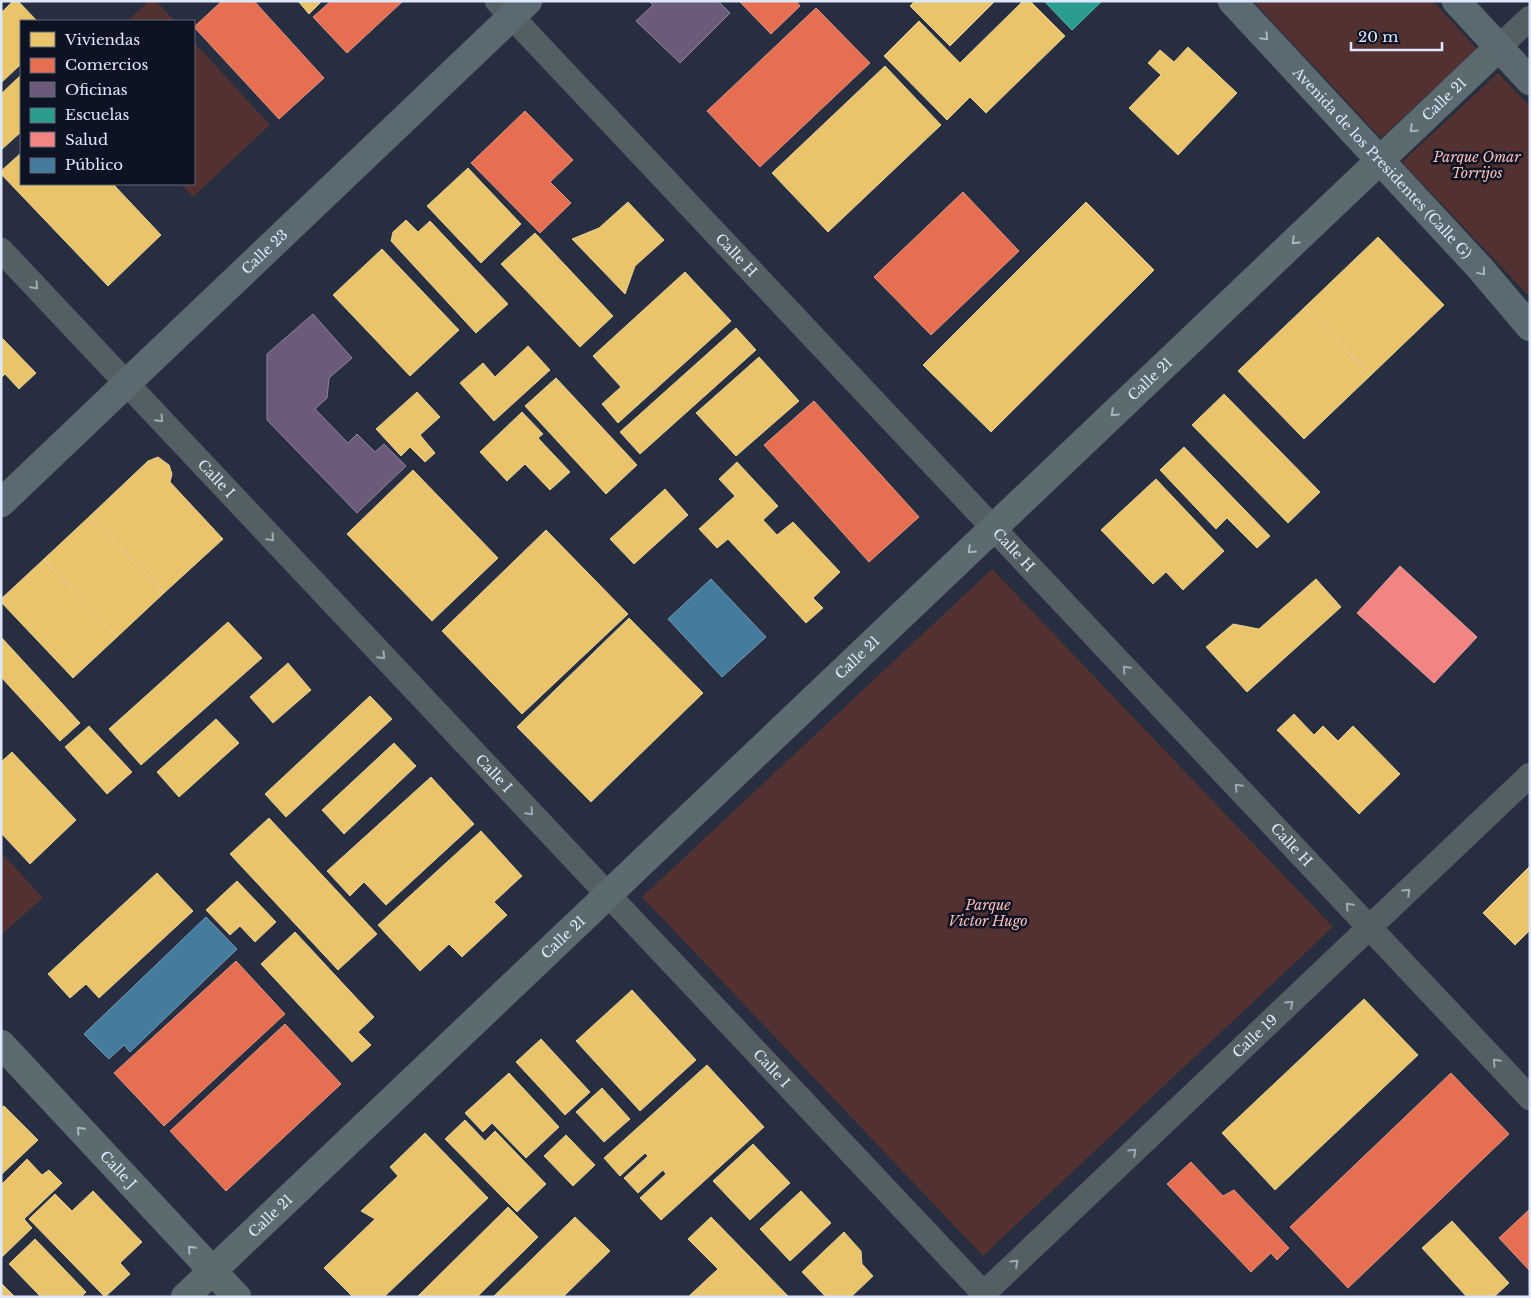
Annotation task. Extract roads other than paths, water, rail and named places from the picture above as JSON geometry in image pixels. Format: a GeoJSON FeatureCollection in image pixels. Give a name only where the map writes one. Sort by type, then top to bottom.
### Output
{"type":"FeatureCollection","features":[{"type":"Feature","properties":{"kind":"main road","name":"Avenida de los Presidentes (Calle G)"},"geometry":{"type":"LineString","coordinates":[[1232,1],[1479,267],[1530,327]]}},
{"type":"Feature","properties":{"kind":"main road"},"geometry":{"type":"LineString","coordinates":[[1456,1],[1530,81]]}},
{"type":"Feature","properties":{"kind":"main road","name":"Calle 23"},"geometry":{"type":"LineString","coordinates":[[1,503],[126,384],[513,6]]}},
{"type":"Feature","properties":{"kind":"street","name":"Calle H"},"geometry":{"type":"LineString","coordinates":[[513,6],[994,528],[1530,1098]]}},
{"type":"Feature","properties":{"kind":"street","name":"Calle 21"},"geometry":{"type":"LineString","coordinates":[[185,1297],[1530,18]]}},
{"type":"Feature","properties":{"kind":"street","name":"Calle I"},"geometry":{"type":"LineString","coordinates":[[1,250],[983,1296]]}},
{"type":"Feature","properties":{"kind":"street","name":"Calle 19"},"geometry":{"type":"LineString","coordinates":[[983,1296],[1530,775]]}},
{"type":"Feature","properties":{"kind":"street","name":"Calle J"},"geometry":{"type":"LineString","coordinates":[[1,1044],[236,1297]]}},
{"type":"Feature","properties":{"kind":"park label","name":"Parque Omar Torrijos"},"geometry":{"type":"Point","coordinates":[1477,166]}},
{"type":"Feature","properties":{"kind":"park label","name":"Parque Victor Hugo"},"geometry":{"type":"Point","coordinates":[988,914]}}]}
